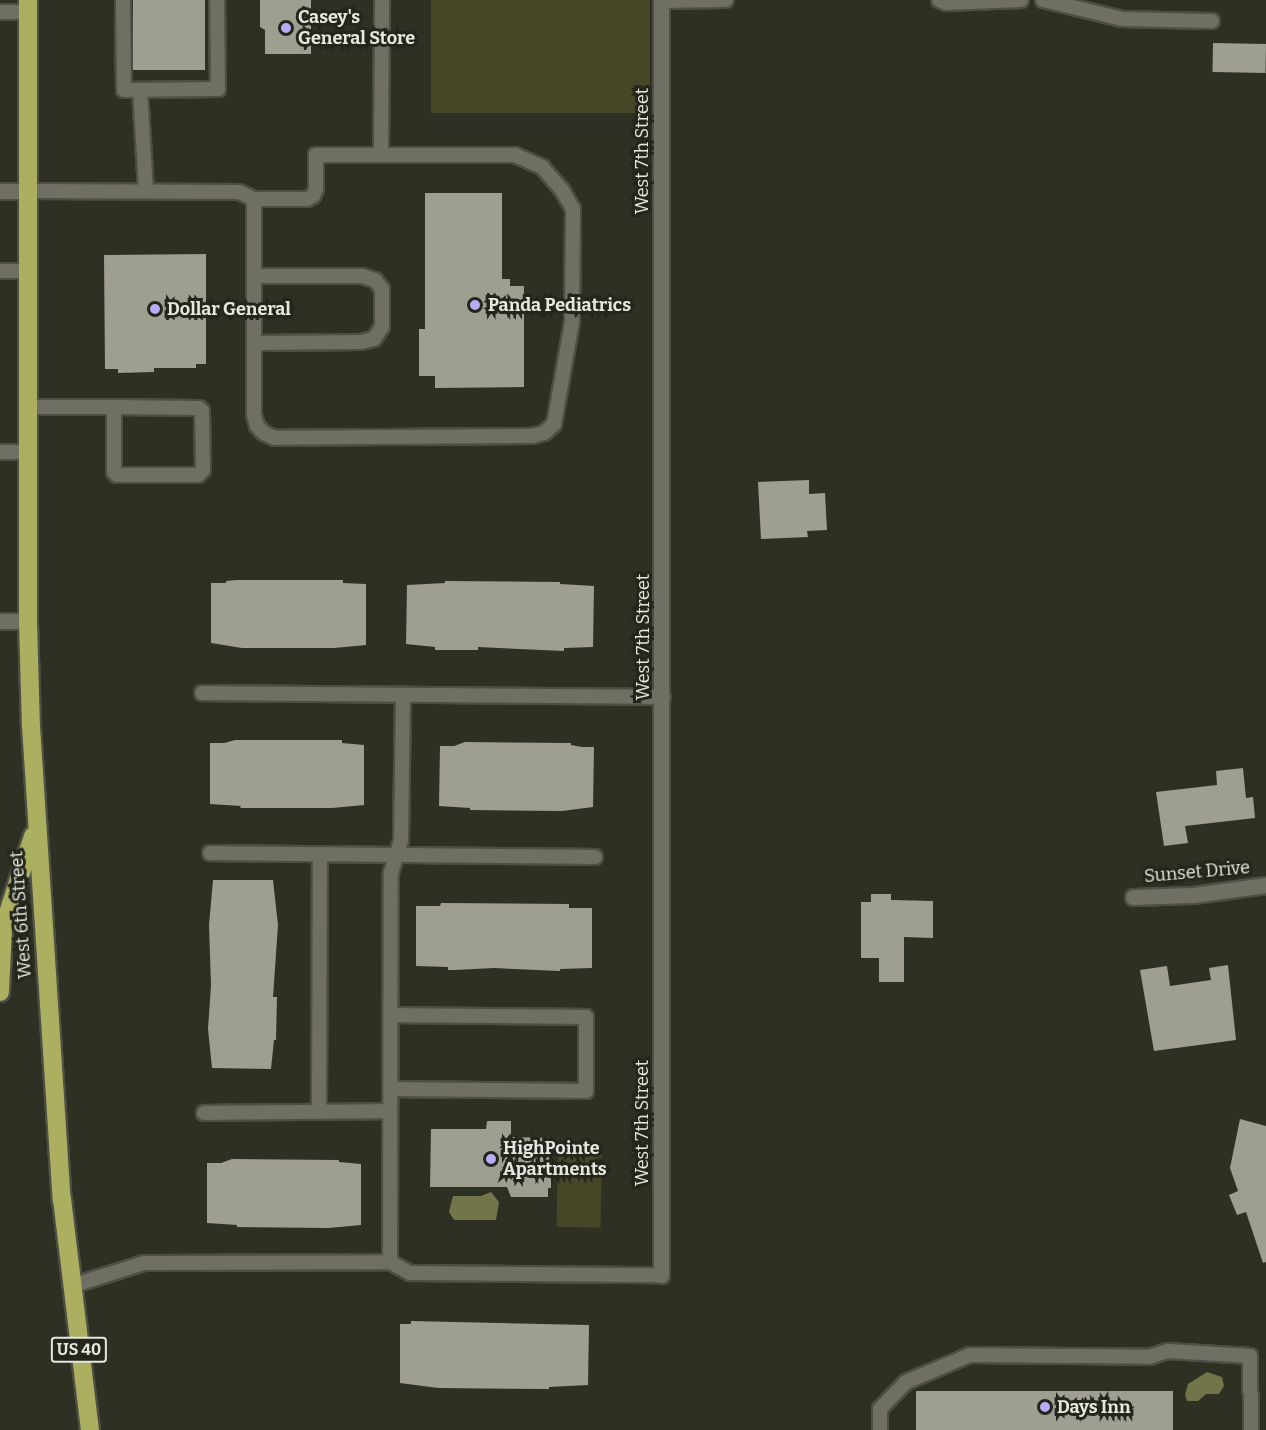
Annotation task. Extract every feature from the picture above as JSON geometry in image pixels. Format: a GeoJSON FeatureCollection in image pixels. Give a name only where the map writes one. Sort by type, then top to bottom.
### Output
{"type":"FeatureCollection","features":[{"type":"Feature","properties":{"kind":"highway","name":"West 6th Street"},"geometry":{"type":"LineString","coordinates":[[28,6],[28,621],[36,826],[54,1106],[71,1286],[90,1430]]}},
{"type":"Feature","properties":{"kind":"highway"},"geometry":{"type":"LineString","coordinates":[[0,992],[3,928],[36,826]]}},
{"type":"Feature","properties":{"kind":"street","name":"West 7th Street"},"geometry":{"type":"LineString","coordinates":[[661,0],[663,697],[661,1275]]}},
{"type":"Feature","properties":{"kind":"street"},"geometry":{"type":"LineString","coordinates":[[0,191],[28,191]]}},
{"type":"Feature","properties":{"kind":"street"},"geometry":{"type":"LineString","coordinates":[[0,621],[28,621]]}},
{"type":"Feature","properties":{"kind":"street","name":"Sunset Drive"},"geometry":{"type":"LineString","coordinates":[[1132,897],[1192,895],[1266,885]]}},
{"type":"Feature","properties":{"kind":"lane"},"geometry":{"type":"LineString","coordinates":[[123,0],[124,90],[218,89],[217,0]]}},
{"type":"Feature","properties":{"kind":"lane"},"geometry":{"type":"LineString","coordinates":[[381,155],[382,0]]}},
{"type":"Feature","properties":{"kind":"lane"},"geometry":{"type":"LineString","coordinates":[[661,0],[726,0]]}},
{"type":"Feature","properties":{"kind":"lane"},"geometry":{"type":"LineString","coordinates":[[939,0],[947,3],[1021,0]]}},
{"type":"Feature","properties":{"kind":"lane"},"geometry":{"type":"LineString","coordinates":[[1043,0],[1122,19],[1212,21]]}},
{"type":"Feature","properties":{"kind":"lane"},"geometry":{"type":"LineString","coordinates":[[0,12],[28,6]]}},
{"type":"Feature","properties":{"kind":"lane"},"geometry":{"type":"LineString","coordinates":[[140,90],[146,192]]}},
{"type":"Feature","properties":{"kind":"lane"},"geometry":{"type":"LineString","coordinates":[[28,191],[239,192],[254,200],[307,199],[313,196],[316,189],[316,155],[515,155],[542,167],[562,190],[573,209],[572,322],[554,424],[544,433],[532,436],[274,438],[264,433],[257,426],[254,415],[254,200]]}},
{"type":"Feature","properties":{"kind":"lane"},"geometry":{"type":"LineString","coordinates":[[0,271],[28,272]]}},
{"type":"Feature","properties":{"kind":"lane"},"geometry":{"type":"LineString","coordinates":[[254,276],[362,276],[375,280],[382,289],[382,327],[374,339],[361,342],[254,343]]}},
{"type":"Feature","properties":{"kind":"lane"},"geometry":{"type":"LineString","coordinates":[[28,407],[114,407],[199,408],[202,411],[203,470],[198,475],[117,475],[114,472],[114,407]]}},
{"type":"Feature","properties":{"kind":"lane"},"geometry":{"type":"LineString","coordinates":[[0,452],[28,452]]}},
{"type":"Feature","properties":{"kind":"lane"},"geometry":{"type":"LineString","coordinates":[[202,693],[663,697]]}},
{"type":"Feature","properties":{"kind":"lane"},"geometry":{"type":"LineString","coordinates":[[390,1262],[391,873],[401,840],[403,695]]}},
{"type":"Feature","properties":{"kind":"lane"},"geometry":{"type":"LineString","coordinates":[[210,854],[596,857]]}},
{"type":"Feature","properties":{"kind":"lane"},"geometry":{"type":"LineString","coordinates":[[319,1112],[320,854]]}},
{"type":"Feature","properties":{"kind":"lane"},"geometry":{"type":"LineString","coordinates":[[390,1089],[586,1091],[586,1017],[391,1015]]}},
{"type":"Feature","properties":{"kind":"lane"},"geometry":{"type":"LineString","coordinates":[[204,1113],[390,1111]]}},
{"type":"Feature","properties":{"kind":"lane"},"geometry":{"type":"LineString","coordinates":[[71,1286],[144,1263],[390,1262],[410,1273],[661,1275]]}},
{"type":"Feature","properties":{"kind":"lane"},"geometry":{"type":"LineString","coordinates":[[880,1430],[880,1409],[906,1382],[970,1355],[1149,1357],[1168,1351],[1250,1356],[1251,1430]]}},
{"type":"Feature","properties":{"kind":"shaded area"},"geometry":{"type":"Polygon","coordinates":[[[431,0],[650,0],[650,113],[431,113],[431,0]]]}},
{"type":"Feature","properties":{"kind":"shaded area"},"geometry":{"type":"Polygon","coordinates":[[[558,1144],[602,1145],[601,1228],[557,1227],[558,1144]]]}},
{"type":"Feature","properties":{"kind":"shaded area"},"geometry":{"type":"Polygon","coordinates":[[[491,1192],[499,1202],[496,1220],[454,1220],[449,1212],[453,1196],[481,1196],[491,1192]]]}},
{"type":"Feature","properties":{"kind":"shaded area"},"geometry":{"type":"Polygon","coordinates":[[[1207,1372],[1222,1377],[1224,1386],[1219,1394],[1206,1394],[1198,1401],[1187,1401],[1185,1395],[1188,1384],[1207,1372]]]}},
{"type":"Feature","properties":{"kind":"building"},"geometry":{"type":"Polygon","coordinates":[[[133,0],[205,0],[205,70],[133,70],[133,0]]]}},
{"type":"Feature","properties":{"kind":"building","name":"Casey's General Store"},"geometry":{"type":"Polygon","coordinates":[[[260,0],[311,0],[311,54],[265,54],[265,30],[260,27],[260,0]]]}},
{"type":"Feature","properties":{"kind":"building"},"geometry":{"type":"Polygon","coordinates":[[[1213,43],[1266,44],[1265,73],[1212,72],[1213,43]]]}},
{"type":"Feature","properties":{"kind":"building","name":"Panda Pediatrics"},"geometry":{"type":"Polygon","coordinates":[[[425,193],[502,193],[502,279],[510,279],[510,286],[524,286],[524,387],[435,388],[435,376],[419,376],[419,329],[425,329],[425,193]]]}},
{"type":"Feature","properties":{"kind":"building","name":"Dollar General"},"geometry":{"type":"Polygon","coordinates":[[[206,254],[206,364],[196,364],[196,368],[154,368],[154,372],[118,373],[118,369],[105,369],[104,255],[206,254]]]}},
{"type":"Feature","properties":{"kind":"building"},"geometry":{"type":"Polygon","coordinates":[[[809,480],[809,494],[825,493],[827,530],[807,531],[808,537],[761,539],[758,482],[809,480]]]}},
{"type":"Feature","properties":{"kind":"building"},"geometry":{"type":"Polygon","coordinates":[[[237,580],[343,580],[343,583],[366,584],[366,645],[334,648],[242,648],[211,643],[211,583],[237,580]]]}},
{"type":"Feature","properties":{"kind":"building"},"geometry":{"type":"Polygon","coordinates":[[[445,581],[560,582],[560,584],[594,586],[593,647],[564,648],[564,651],[478,647],[478,650],[435,650],[435,647],[406,644],[407,585],[445,583],[445,581]]]}},
{"type":"Feature","properties":{"kind":"building"},"geometry":{"type":"Polygon","coordinates":[[[235,740],[342,740],[342,743],[364,745],[364,805],[332,808],[240,808],[241,806],[210,804],[210,743],[235,740]]]}},
{"type":"Feature","properties":{"kind":"building"},"geometry":{"type":"Polygon","coordinates":[[[465,742],[571,743],[571,745],[582,747],[594,747],[593,807],[562,811],[470,810],[470,808],[439,806],[440,746],[454,746],[465,742]]]}},
{"type":"Feature","properties":{"kind":"building"},"geometry":{"type":"Polygon","coordinates":[[[1243,768],[1246,798],[1253,797],[1255,818],[1185,826],[1188,843],[1164,846],[1156,792],[1217,785],[1216,771],[1243,768]]]}},
{"type":"Feature","properties":{"kind":"building"},"geometry":{"type":"Polygon","coordinates":[[[213,880],[273,880],[278,925],[273,997],[277,997],[276,1040],[274,1040],[271,1069],[212,1068],[208,1029],[211,985],[209,925],[213,880]]]}},
{"type":"Feature","properties":{"kind":"building"},"geometry":{"type":"Polygon","coordinates":[[[871,894],[891,894],[891,900],[933,901],[933,938],[904,937],[904,982],[879,982],[879,958],[861,958],[861,902],[871,902],[871,894]]]}},
{"type":"Feature","properties":{"kind":"building"},"geometry":{"type":"Polygon","coordinates":[[[441,903],[569,904],[569,908],[592,908],[592,968],[560,969],[560,971],[494,968],[448,970],[448,967],[416,966],[416,906],[440,906],[441,903]]]}},
{"type":"Feature","properties":{"kind":"building"},"geometry":{"type":"Polygon","coordinates":[[[1228,965],[1236,1040],[1154,1051],[1140,970],[1167,966],[1170,986],[1211,980],[1209,968],[1228,965]]]}},
{"type":"Feature","properties":{"kind":"building"},"geometry":{"type":"Polygon","coordinates":[[[1240,1119],[1266,1126],[1266,1262],[1263,1263],[1246,1212],[1237,1215],[1229,1195],[1238,1191],[1230,1168],[1240,1119]]]}},
{"type":"Feature","properties":{"kind":"building","name":"HighPointe Apartments"},"geometry":{"type":"Polygon","coordinates":[[[487,1121],[511,1121],[511,1137],[551,1138],[551,1188],[548,1188],[548,1197],[511,1197],[507,1187],[430,1187],[431,1129],[486,1129],[487,1121]]]}},
{"type":"Feature","properties":{"kind":"building"},"geometry":{"type":"Polygon","coordinates":[[[232,1159],[339,1160],[339,1162],[361,1164],[361,1225],[329,1228],[237,1227],[237,1225],[207,1223],[207,1163],[221,1163],[232,1159]]]}},
{"type":"Feature","properties":{"kind":"building"},"geometry":{"type":"Polygon","coordinates":[[[411,1321],[589,1325],[588,1385],[549,1387],[549,1389],[438,1388],[400,1383],[400,1324],[411,1324],[411,1321]]]}},
{"type":"Feature","properties":{"kind":"building","name":"Days Inn"},"geometry":{"type":"Polygon","coordinates":[[[916,1391],[1173,1391],[1173,1430],[916,1430],[916,1391]]]}},
{"type":"Feature","properties":{"kind":"place","name":"Casey's General Store"},"geometry":{"type":"Point","coordinates":[286,28]}},
{"type":"Feature","properties":{"kind":"place","name":"Panda Pediatrics"},"geometry":{"type":"Point","coordinates":[475,305]}},
{"type":"Feature","properties":{"kind":"place","name":"Dollar General"},"geometry":{"type":"Point","coordinates":[155,309]}},
{"type":"Feature","properties":{"kind":"place","name":"HighPointe Apartments"},"geometry":{"type":"Point","coordinates":[491,1159]}},
{"type":"Feature","properties":{"kind":"place","name":"Days Inn"},"geometry":{"type":"Point","coordinates":[1045,1407]}}]}
